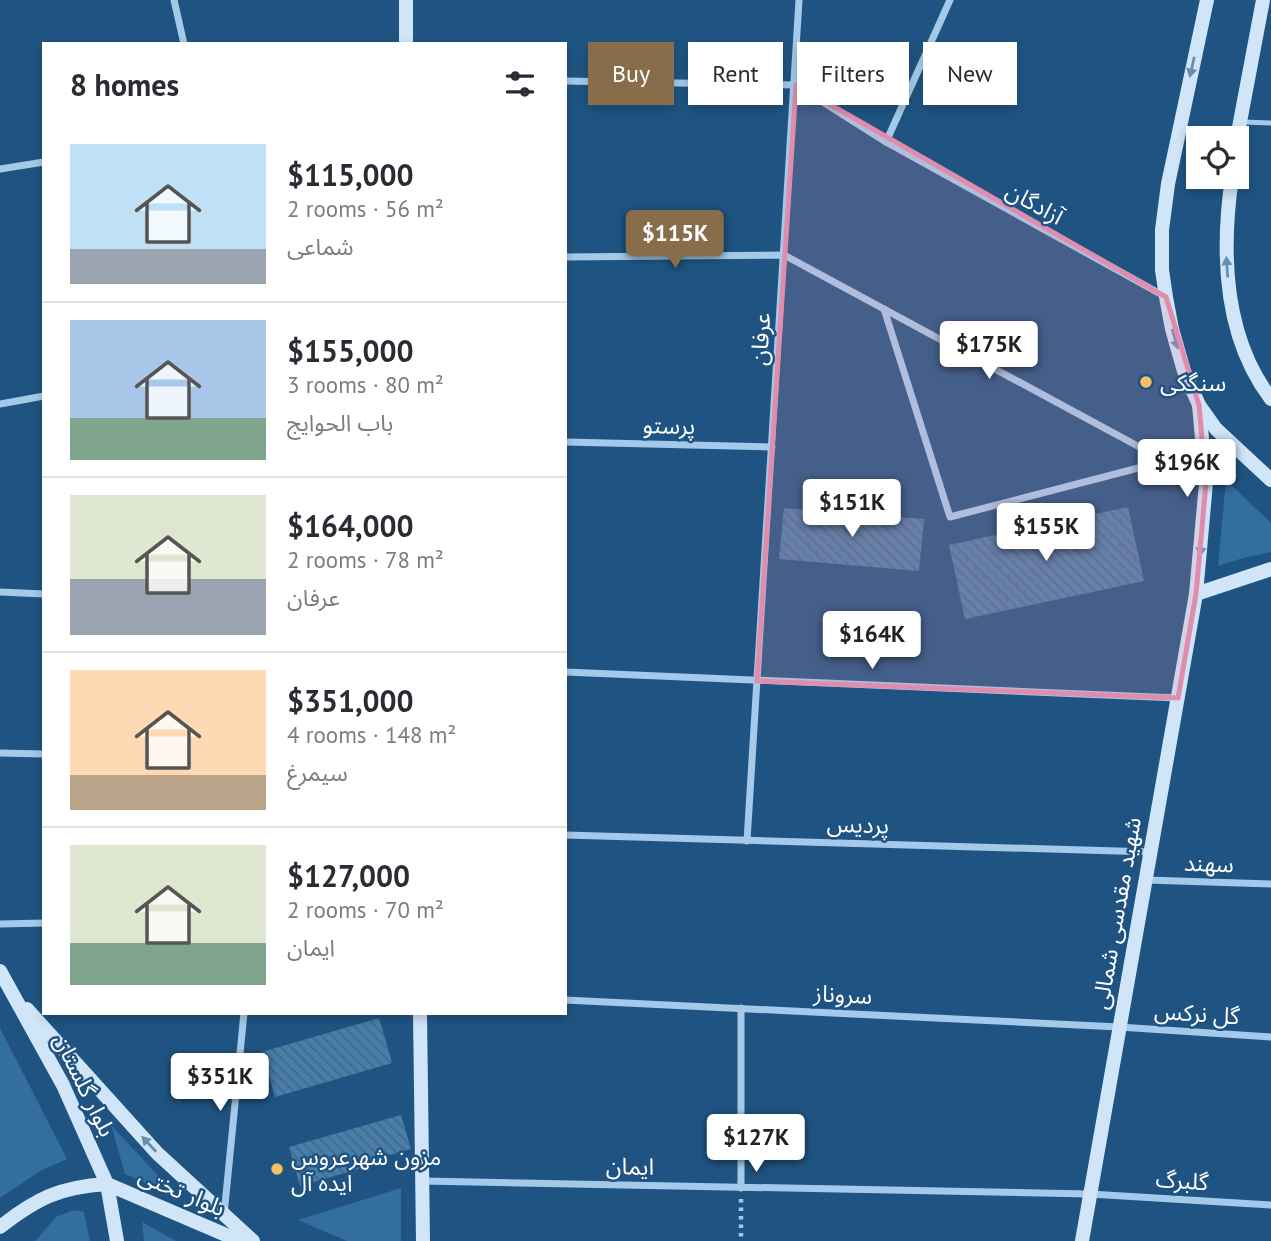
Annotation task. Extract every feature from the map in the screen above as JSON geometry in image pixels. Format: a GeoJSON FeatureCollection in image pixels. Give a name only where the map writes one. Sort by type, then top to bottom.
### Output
{"type":"FeatureCollection","features":[{"type":"Feature","properties":{"kind":"main road"},"geometry":{"type":"LineString","coordinates":[[406,0],[407,42]]}},
{"type":"Feature","properties":{"kind":"main road"},"geometry":{"type":"LineString","coordinates":[[1207,0],[1168,184],[1162,230],[1162,270],[1172,329],[1184,371],[1199,405],[1216,429],[1271,480]]}},
{"type":"Feature","properties":{"kind":"main road"},"geometry":{"type":"LineString","coordinates":[[1238,126],[1263,0]]}},
{"type":"Feature","properties":{"kind":"main road"},"geometry":{"type":"LineString","coordinates":[[1230,189],[1226,251],[1228,292],[1238,335],[1261,387],[1271,399]]}},
{"type":"Feature","properties":{"kind":"main road","name":"شهید مقدسی شمالی"},"geometry":{"type":"LineString","coordinates":[[1082,1241],[1196,594],[1206,483],[1199,405]]}},
{"type":"Feature","properties":{"kind":"main road"},"geometry":{"type":"LineString","coordinates":[[1196,594],[1271,569]]}},
{"type":"Feature","properties":{"kind":"main road","name":"بلوار گلستان"},"geometry":{"type":"LineString","coordinates":[[0,971],[63,1085],[107,1184],[117,1241]]}},
{"type":"Feature","properties":{"kind":"main road"},"geometry":{"type":"LineString","coordinates":[[8,986],[157,1153],[253,1241]]}},
{"type":"Feature","properties":{"kind":"main road"},"geometry":{"type":"LineString","coordinates":[[419,1015],[423,1241]]}},
{"type":"Feature","properties":{"kind":"main road"},"geometry":{"type":"LineString","coordinates":[[0,1227],[26,1207],[48,1195],[77,1186],[107,1184]]}},
{"type":"Feature","properties":{"kind":"main road","name":"بلوار تختی"},"geometry":{"type":"LineString","coordinates":[[107,1184],[240,1241]]}},
{"type":"Feature","properties":{"kind":"street"},"geometry":{"type":"LineString","coordinates":[[174,0],[184,42]]}},
{"type":"Feature","properties":{"kind":"street","name":"عرفان"},"geometry":{"type":"LineString","coordinates":[[747,841],[796,85],[799,0]]}},
{"type":"Feature","properties":{"kind":"street"},"geometry":{"type":"LineString","coordinates":[[886,142],[950,0]]}},
{"type":"Feature","properties":{"kind":"street"},"geometry":{"type":"LineString","coordinates":[[567,81],[796,85]]}},
{"type":"Feature","properties":{"kind":"street","name":"آزادگان"},"geometry":{"type":"LineString","coordinates":[[796,85],[886,142],[1166,297]]}},
{"type":"Feature","properties":{"kind":"street"},"geometry":{"type":"LineString","coordinates":[[0,169],[42,162]]}},
{"type":"Feature","properties":{"kind":"street"},"geometry":{"type":"LineString","coordinates":[[567,257],[785,255],[1206,483]]}},
{"type":"Feature","properties":{"kind":"street"},"geometry":{"type":"LineString","coordinates":[[884,309],[950,517],[1166,461]]}},
{"type":"Feature","properties":{"kind":"street"},"geometry":{"type":"LineString","coordinates":[[0,404],[42,396]]}},
{"type":"Feature","properties":{"kind":"street","name":"پرستو"},"geometry":{"type":"LineString","coordinates":[[567,442],[772,447]]}},
{"type":"Feature","properties":{"kind":"street"},"geometry":{"type":"LineString","coordinates":[[0,592],[42,594]]}},
{"type":"Feature","properties":{"kind":"street"},"geometry":{"type":"LineString","coordinates":[[567,672],[1178,698]]}},
{"type":"Feature","properties":{"kind":"street"},"geometry":{"type":"LineString","coordinates":[[0,753],[42,754]]}},
{"type":"Feature","properties":{"kind":"street","name":"پردیس"},"geometry":{"type":"LineString","coordinates":[[567,835],[1151,852]]}},
{"type":"Feature","properties":{"kind":"street","name":"سهند"},"geometry":{"type":"LineString","coordinates":[[1145,880],[1271,884]]}},
{"type":"Feature","properties":{"kind":"street"},"geometry":{"type":"LineString","coordinates":[[0,925],[42,923]]}},
{"type":"Feature","properties":{"kind":"street","name":"سروناز"},"geometry":{"type":"LineString","coordinates":[[567,1000],[1119,1027]]}},
{"type":"Feature","properties":{"kind":"street"},"geometry":{"type":"LineString","coordinates":[[741,1008],[741,1188]]}},
{"type":"Feature","properties":{"kind":"street"},"geometry":{"type":"LineString","coordinates":[[224,1215],[244,1015]]}},
{"type":"Feature","properties":{"kind":"street","name":"گل نرکس"},"geometry":{"type":"LineString","coordinates":[[1119,1027],[1271,1037]]}},
{"type":"Feature","properties":{"kind":"street","name":"ایمان"},"geometry":{"type":"LineString","coordinates":[[422,1181],[1090,1194]]}},
{"type":"Feature","properties":{"kind":"street","name":"گلبرگ"},"geometry":{"type":"LineString","coordinates":[[1090,1194],[1271,1205]]}},
{"type":"Feature","properties":{"kind":"lane"},"geometry":{"type":"LineString","coordinates":[[1239,122],[1271,123]]}},
{"type":"Feature","properties":{"kind":"path"},"geometry":{"type":"LineString","coordinates":[[741,1188],[741,1241]]}},
{"type":"Feature","properties":{"kind":"highlighted area"},"geometry":{"type":"Polygon","coordinates":[[[796,85],[1166,297],[1199,405],[1206,483],[1196,594],[1178,698],[757,681],[796,85]]]}},
{"type":"Feature","properties":{"kind":"shaded area"},"geometry":{"type":"Polygon","coordinates":[[[1226,480],[1271,523],[1271,552],[1218,566],[1226,480]]]}},
{"type":"Feature","properties":{"kind":"shaded area"},"geometry":{"type":"Polygon","coordinates":[[[0,1028],[67,1159],[42,1170],[0,1198],[0,1028]]]}},
{"type":"Feature","properties":{"kind":"shaded area"},"geometry":{"type":"Polygon","coordinates":[[[111,1125],[178,1197],[125,1174],[111,1125]]]}},
{"type":"Feature","properties":{"kind":"shaded area"},"geometry":{"type":"Polygon","coordinates":[[[401,1188],[401,1241],[347,1241],[298,1220],[401,1188]]]}},
{"type":"Feature","properties":{"kind":"shaded area"},"geometry":{"type":"Polygon","coordinates":[[[74,1210],[84,1212],[90,1241],[35,1241],[56,1217],[74,1210]]]}},
{"type":"Feature","properties":{"kind":"shaded area"},"geometry":{"type":"Polygon","coordinates":[[[142,1222],[176,1241],[144,1241],[142,1222]]]}},
{"type":"Feature","properties":{"kind":"building"},"geometry":{"type":"Polygon","coordinates":[[[1128,507],[1144,581],[965,619],[949,545],[1128,507]]]}},
{"type":"Feature","properties":{"kind":"building"},"geometry":{"type":"Polygon","coordinates":[[[784,508],[924,519],[919,571],[779,559],[784,508]]]}},
{"type":"Feature","properties":{"kind":"building"},"geometry":{"type":"Polygon","coordinates":[[[379,1018],[392,1063],[275,1097],[262,1052],[379,1018]]]}},
{"type":"Feature","properties":{"kind":"building"},"geometry":{"type":"Polygon","coordinates":[[[401,1115],[411,1149],[361,1163],[362,1168],[300,1186],[289,1147],[401,1115]]]}},
{"type":"Feature","properties":{"kind":"place","name":"سنگکی"},"geometry":{"type":"Point","coordinates":[1146,382]}},
{"type":"Feature","properties":{"kind":"place","name":"مزون شهرعروس ایده آل"},"geometry":{"type":"Point","coordinates":[277,1169]}}]}
